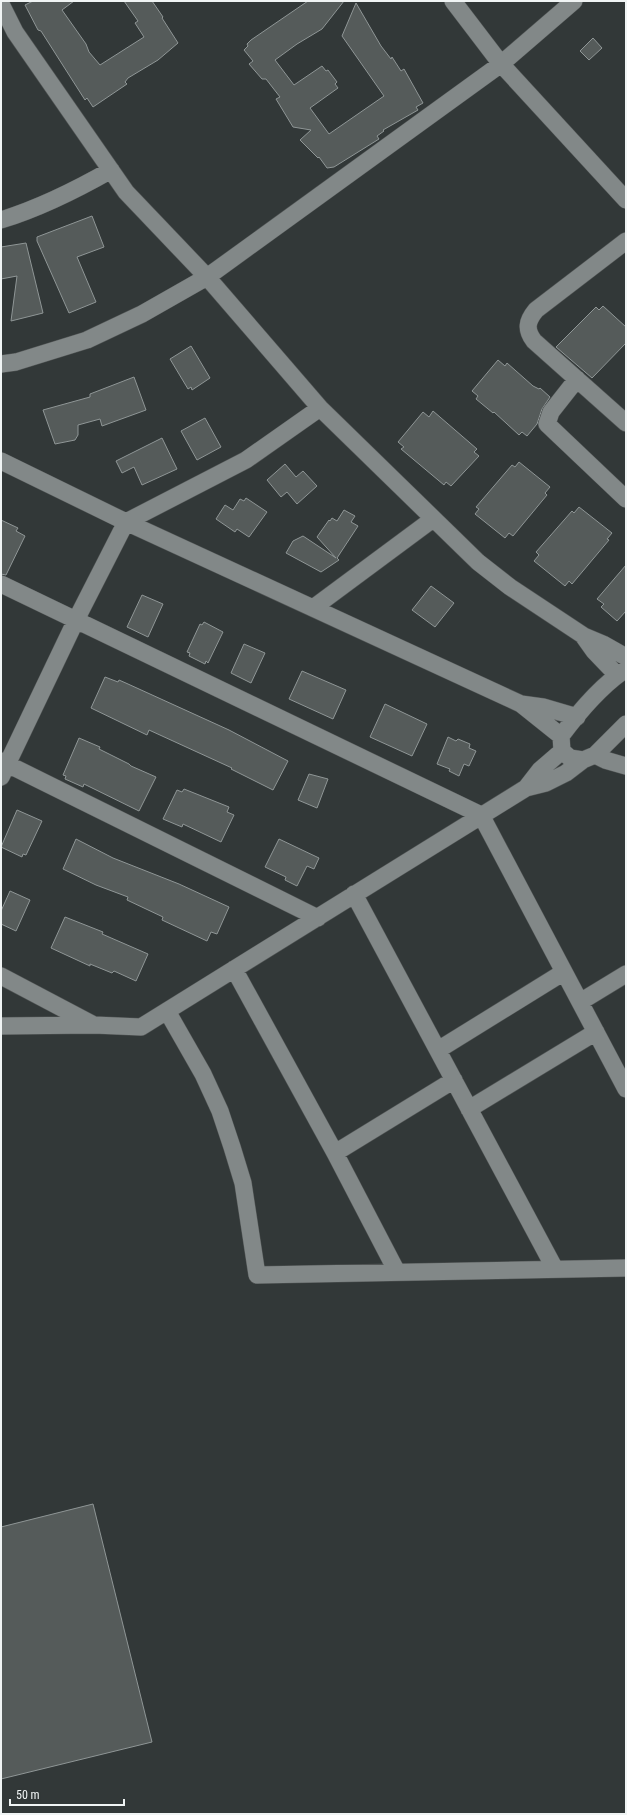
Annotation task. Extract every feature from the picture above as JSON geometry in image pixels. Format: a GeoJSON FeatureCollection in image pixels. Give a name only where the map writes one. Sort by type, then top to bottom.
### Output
{"type":"FeatureCollection","features":[{"type":"Feature","properties":{"kind":"street"},"geometry":{"type":"LineString","coordinates":[[453,1],[501,64],[626,200]]}},
{"type":"Feature","properties":{"kind":"street"},"geometry":{"type":"LineString","coordinates":[[1,364],[16,362],[87,340],[142,314],[207,277],[501,64],[574,1]]}},
{"type":"Feature","properties":{"kind":"street"},"geometry":{"type":"LineString","coordinates":[[1,4],[15,32],[126,192],[207,277],[320,408],[432,519],[478,562],[510,587],[584,636],[626,657]]}},
{"type":"Feature","properties":{"kind":"street"},"geometry":{"type":"LineString","coordinates":[[1,220],[39,207],[78,189],[111,170]]}},
{"type":"Feature","properties":{"kind":"street"},"geometry":{"type":"LineString","coordinates":[[626,241],[536,310],[529,318],[528,328],[529,334],[534,341],[626,423]]}},
{"type":"Feature","properties":{"kind":"street"},"geometry":{"type":"LineString","coordinates":[[577,379],[551,412],[547,424],[626,499]]}},
{"type":"Feature","properties":{"kind":"street"},"geometry":{"type":"LineString","coordinates":[[318,918],[3,767],[126,522],[246,460],[320,408]]}},
{"type":"Feature","properties":{"kind":"street"},"geometry":{"type":"LineString","coordinates":[[1,461],[126,522],[521,704],[543,707],[577,717]]}},
{"type":"Feature","properties":{"kind":"street"},"geometry":{"type":"LineString","coordinates":[[313,608],[432,519]]}},
{"type":"Feature","properties":{"kind":"street"},"geometry":{"type":"LineString","coordinates":[[1,584],[481,815],[626,1089]]}},
{"type":"Feature","properties":{"kind":"street"},"geometry":{"type":"LineString","coordinates":[[526,788],[562,744],[577,717],[622,672],[594,651],[584,636]]}},
{"type":"Feature","properties":{"kind":"street"},"geometry":{"type":"LineString","coordinates":[[521,704],[562,744],[570,758],[605,760],[625,768]]}},
{"type":"Feature","properties":{"kind":"street"},"geometry":{"type":"LineString","coordinates":[[1,1026],[94,1025],[141,1028],[481,815],[526,788],[546,783],[566,773],[620,740],[626,724]]}},
{"type":"Feature","properties":{"kind":"street"},"geometry":{"type":"LineString","coordinates":[[354,894],[555,1269]]}},
{"type":"Feature","properties":{"kind":"street"},"geometry":{"type":"LineString","coordinates":[[234,969],[335,1153],[397,1272]]}},
{"type":"Feature","properties":{"kind":"street"},"geometry":{"type":"LineString","coordinates":[[438,1050],[564,972]]}},
{"type":"Feature","properties":{"kind":"street"},"geometry":{"type":"LineString","coordinates":[[580,1002],[626,974]]}},
{"type":"Feature","properties":{"kind":"street"},"geometry":{"type":"LineString","coordinates":[[1,976],[94,1025]]}},
{"type":"Feature","properties":{"kind":"street"},"geometry":{"type":"LineString","coordinates":[[167,1011],[203,1074],[220,1112],[232,1147],[243,1183],[257,1275],[626,1268]]}},
{"type":"Feature","properties":{"kind":"street"},"geometry":{"type":"LineString","coordinates":[[469,1109],[596,1032]]}},
{"type":"Feature","properties":{"kind":"street"},"geometry":{"type":"LineString","coordinates":[[335,1153],[454,1080]]}},
{"type":"Feature","properties":{"kind":"building"},"geometry":{"type":"Polygon","coordinates":[[[33,1],[74,1],[62,10],[86,44],[89,52],[100,65],[144,37],[135,23],[138,21],[124,1],[152,1],[178,43],[158,60],[128,78],[125,82],[127,84],[93,107],[87,98],[85,100],[41,31],[38,30],[25,5],[33,1]]]}},
{"type":"Feature","properties":{"kind":"building"},"geometry":{"type":"Polygon","coordinates":[[[308,1],[344,1],[322,29],[297,44],[275,60],[294,85],[322,66],[326,71],[328,70],[337,82],[335,84],[338,88],[310,108],[329,134],[384,96],[342,36],[356,3],[381,46],[391,59],[392,57],[401,71],[404,69],[423,103],[416,107],[418,110],[383,130],[384,131],[377,136],[379,139],[334,167],[327,168],[319,157],[318,158],[300,140],[311,130],[293,127],[276,99],[280,97],[266,79],[262,79],[249,64],[253,61],[244,50],[251,40],[308,1]]]}},
{"type":"Feature","properties":{"kind":"building"},"geometry":{"type":"Polygon","coordinates":[[[593,38],[602,48],[589,60],[580,51],[593,38]]]}},
{"type":"Feature","properties":{"kind":"building"},"geometry":{"type":"Polygon","coordinates":[[[92,216],[104,247],[77,257],[96,302],[69,313],[37,241],[37,237],[92,216]]]}},
{"type":"Feature","properties":{"kind":"building"},"geometry":{"type":"Polygon","coordinates":[[[26,243],[43,313],[11,321],[17,276],[1,279],[1,247],[26,243]]]}},
{"type":"Feature","properties":{"kind":"building"},"geometry":{"type":"Polygon","coordinates":[[[603,306],[626,327],[626,343],[592,378],[556,347],[596,307],[599,310],[603,306]]]}},
{"type":"Feature","properties":{"kind":"building"},"geometry":{"type":"Polygon","coordinates":[[[191,346],[210,378],[192,390],[191,387],[188,389],[170,359],[191,346]]]}},
{"type":"Feature","properties":{"kind":"building"},"geometry":{"type":"Polygon","coordinates":[[[498,360],[505,366],[507,363],[533,386],[539,389],[540,388],[550,397],[542,409],[537,424],[527,436],[522,432],[519,435],[494,412],[493,413],[476,399],[478,396],[472,391],[498,360]]]}},
{"type":"Feature","properties":{"kind":"building"},"geometry":{"type":"Polygon","coordinates":[[[134,377],[146,410],[102,426],[100,419],[78,425],[78,435],[75,440],[55,444],[43,410],[90,397],[90,394],[134,377]]]}},
{"type":"Feature","properties":{"kind":"building"},"geometry":{"type":"Polygon","coordinates":[[[433,411],[477,449],[474,452],[479,456],[451,486],[446,482],[444,485],[401,449],[404,447],[398,442],[423,412],[429,417],[433,411]]]}},
{"type":"Feature","properties":{"kind":"building"},"geometry":{"type":"Polygon","coordinates":[[[205,418],[221,447],[197,460],[181,431],[205,418]]]}},
{"type":"Feature","properties":{"kind":"building"},"geometry":{"type":"Polygon","coordinates":[[[162,438],[177,469],[142,485],[134,467],[122,473],[116,461],[162,438]]]}},
{"type":"Feature","properties":{"kind":"building"},"geometry":{"type":"Polygon","coordinates":[[[519,462],[550,487],[545,493],[547,495],[513,536],[509,533],[505,538],[475,514],[479,509],[476,507],[512,465],[515,467],[519,462]]]}},
{"type":"Feature","properties":{"kind":"building"},"geometry":{"type":"Polygon","coordinates":[[[285,464],[296,477],[303,471],[317,486],[297,504],[287,492],[281,497],[267,480],[285,464]]]}},
{"type":"Feature","properties":{"kind":"building"},"geometry":{"type":"Polygon","coordinates":[[[246,498],[267,512],[249,537],[237,529],[235,532],[216,519],[225,505],[233,510],[240,499],[244,501],[246,498]]]}},
{"type":"Feature","properties":{"kind":"building"},"geometry":{"type":"Polygon","coordinates":[[[579,507],[612,533],[607,539],[609,540],[572,584],[569,581],[565,586],[534,561],[539,555],[536,552],[572,511],[574,513],[579,507]]]}},
{"type":"Feature","properties":{"kind":"building"},"geometry":{"type":"Polygon","coordinates":[[[344,510],[355,516],[351,522],[358,526],[337,558],[339,560],[321,572],[286,553],[293,541],[303,536],[336,558],[317,537],[329,520],[330,521],[332,518],[337,521],[344,510]]]}},
{"type":"Feature","properties":{"kind":"building"},"geometry":{"type":"Polygon","coordinates":[[[1,520],[18,528],[16,531],[25,536],[6,575],[1,574],[1,520]]]}},
{"type":"Feature","properties":{"kind":"building"},"geometry":{"type":"Polygon","coordinates":[[[626,565],[626,611],[617,621],[601,607],[604,604],[597,599],[626,565]]]}},
{"type":"Feature","properties":{"kind":"building"},"geometry":{"type":"Polygon","coordinates":[[[431,586],[454,603],[435,627],[412,610],[431,586]]]}},
{"type":"Feature","properties":{"kind":"building"},"geometry":{"type":"Polygon","coordinates":[[[142,595],[163,604],[148,637],[127,627],[142,595]]]}},
{"type":"Feature","properties":{"kind":"building"},"geometry":{"type":"Polygon","coordinates":[[[204,622],[223,632],[208,663],[206,661],[205,664],[189,656],[190,653],[187,652],[200,624],[202,625],[204,622]]]}},
{"type":"Feature","properties":{"kind":"building"},"geometry":{"type":"Polygon","coordinates":[[[244,644],[265,653],[251,683],[231,673],[244,644]]]}},
{"type":"Feature","properties":{"kind":"building"},"geometry":{"type":"Polygon","coordinates":[[[302,671],[346,690],[333,719],[289,699],[302,671]]]}},
{"type":"Feature","properties":{"kind":"building"},"geometry":{"type":"Polygon","coordinates":[[[105,677],[118,682],[119,680],[229,730],[288,761],[273,790],[231,769],[232,768],[149,730],[147,735],[91,708],[105,677]]]}},
{"type":"Feature","properties":{"kind":"building"},"geometry":{"type":"Polygon","coordinates":[[[385,704],[427,724],[412,756],[370,737],[385,704]]]}},
{"type":"Feature","properties":{"kind":"building"},"geometry":{"type":"Polygon","coordinates":[[[448,737],[456,741],[458,739],[470,744],[469,748],[476,751],[469,766],[464,764],[459,776],[449,771],[450,769],[437,764],[448,737]]]}},
{"type":"Feature","properties":{"kind":"building"},"geometry":{"type":"Polygon","coordinates":[[[79,738],[100,747],[99,749],[131,766],[156,777],[139,811],[84,784],[83,787],[65,779],[66,776],[63,775],[79,738]]]}},
{"type":"Feature","properties":{"kind":"building"},"geometry":{"type":"Polygon","coordinates":[[[309,774],[328,779],[317,808],[298,800],[309,774]]]}},
{"type":"Feature","properties":{"kind":"building"},"geometry":{"type":"Polygon","coordinates":[[[184,789],[229,807],[227,812],[234,815],[221,842],[183,824],[182,827],[163,819],[177,790],[182,792],[184,789]]]}},
{"type":"Feature","properties":{"kind":"building"},"geometry":{"type":"Polygon","coordinates":[[[17,810],[42,821],[26,855],[23,854],[22,857],[1,847],[17,810]]]}},
{"type":"Feature","properties":{"kind":"building"},"geometry":{"type":"Polygon","coordinates":[[[76,839],[113,858],[179,884],[229,907],[217,934],[211,932],[207,941],[162,920],[163,917],[127,900],[128,897],[96,885],[63,869],[76,839]]]}},
{"type":"Feature","properties":{"kind":"building"},"geometry":{"type":"Polygon","coordinates":[[[279,839],[319,858],[314,869],[307,866],[297,886],[285,880],[286,877],[265,867],[279,839]]]}},
{"type":"Feature","properties":{"kind":"building"},"geometry":{"type":"Polygon","coordinates":[[[10,891],[30,900],[16,931],[1,924],[1,911],[10,891]]]}},
{"type":"Feature","properties":{"kind":"building"},"geometry":{"type":"Polygon","coordinates":[[[65,917],[103,932],[102,934],[148,954],[136,981],[114,971],[112,973],[90,964],[90,966],[51,948],[65,917]]]}},
{"type":"Feature","properties":{"kind":"building"},"geometry":{"type":"Polygon","coordinates":[[[93,1504],[152,1742],[1,1779],[1,1527],[93,1504]]]}}]}
